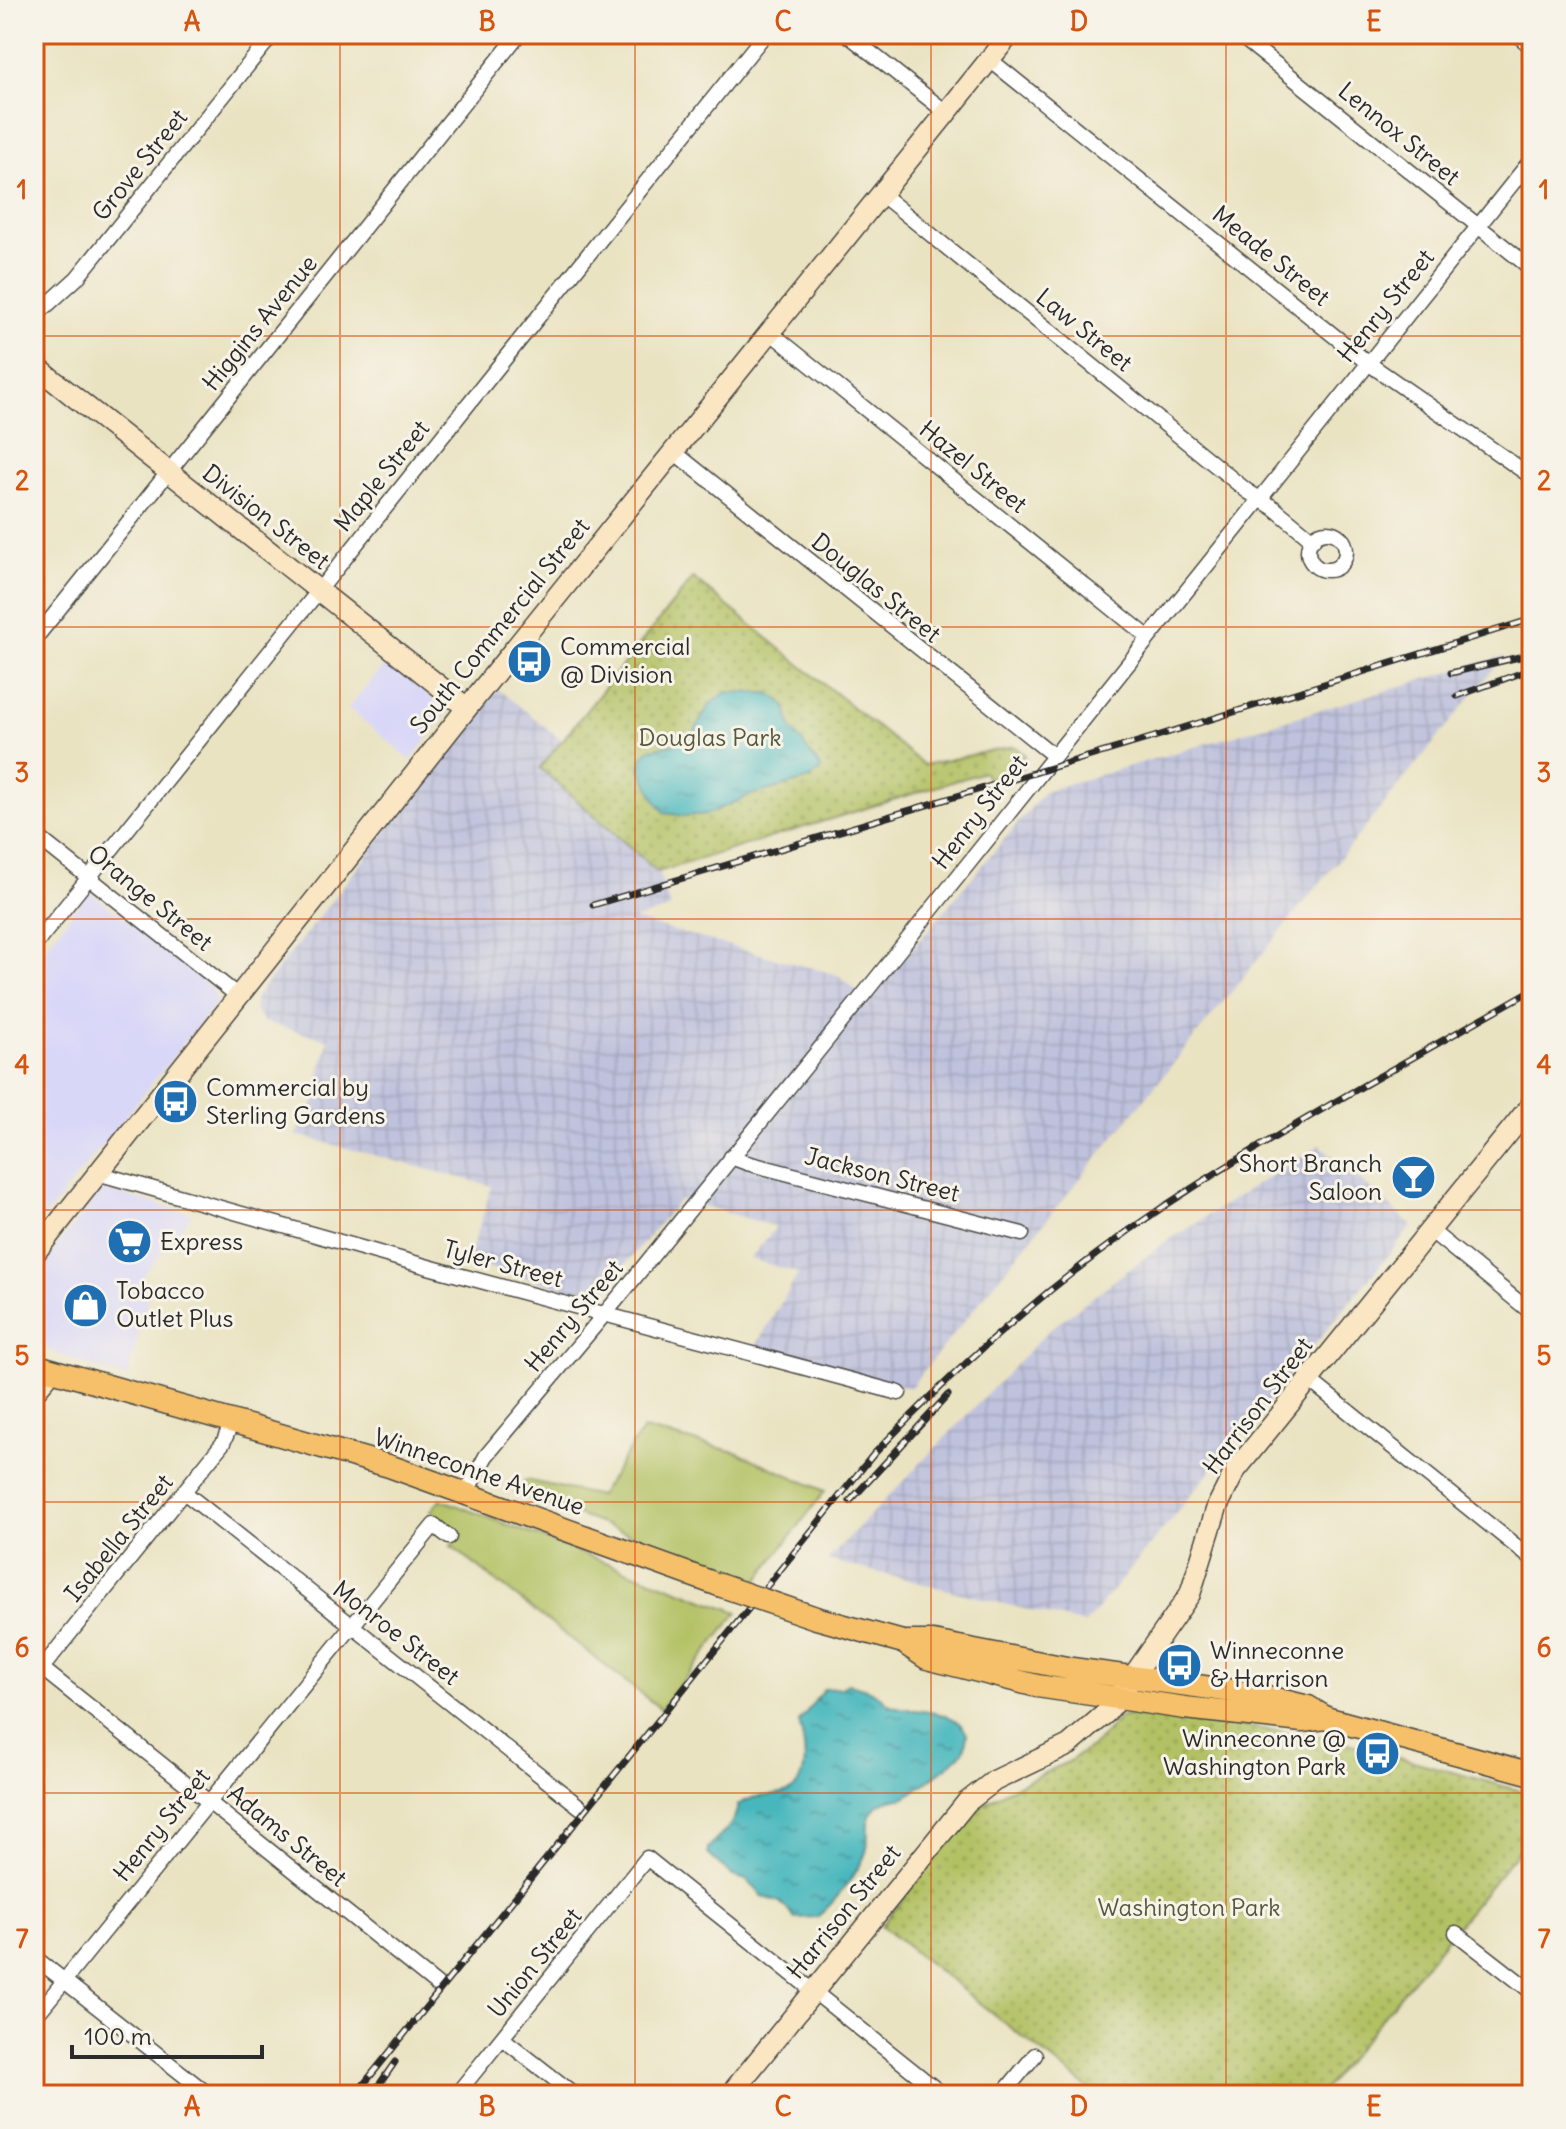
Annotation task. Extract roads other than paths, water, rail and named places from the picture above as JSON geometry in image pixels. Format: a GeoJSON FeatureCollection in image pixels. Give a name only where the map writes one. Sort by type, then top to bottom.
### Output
{"type":"FeatureCollection","features":[{"type":"Feature","properties":{"kind":"main road","name":"South Commercial Street"},"geometry":{"type":"LineString","coordinates":[[34,1254],[467,708],[1010,34]]}},
{"type":"Feature","properties":{"kind":"main road","name":"Division Street"},"geometry":{"type":"LineString","coordinates":[[34,365],[467,708]]}},
{"type":"Feature","properties":{"kind":"main road","name":"Harrison Street"},"geometry":{"type":"LineString","coordinates":[[730,2095],[967,1802],[994,1781],[1069,1745],[1106,1713],[1190,1594],[1217,1507],[1235,1471],[1532,1104]]}},
{"type":"Feature","properties":{"kind":"main road"},"geometry":{"type":"LineString","coordinates":[[34,1350],[43,1368],[34,1392]]}},
{"type":"Feature","properties":{"kind":"main road","name":"Winneconne Avenue"},"geometry":{"type":"LineString","coordinates":[[43,1368],[353,1454],[719,1585],[816,1618],[903,1642],[933,1642],[1072,1669],[1255,1694],[1308,1707],[1326,1718],[1532,1774]]}},
{"type":"Feature","properties":{"kind":"main road","name":"Winneconne Avenue"},"geometry":{"type":"LineString","coordinates":[[903,1642],[927,1658],[1056,1690],[1302,1721],[1326,1718]]}},
{"type":"Feature","properties":{"kind":"street","name":"Grove Street"},"geometry":{"type":"LineString","coordinates":[[34,317],[77,278],[273,34]]}},
{"type":"Feature","properties":{"kind":"street","name":"Higgins Avenue"},"geometry":{"type":"LineString","coordinates":[[34,640],[519,34]]}},
{"type":"Feature","properties":{"kind":"street","name":"Maple Street"},"geometry":{"type":"LineString","coordinates":[[34,946],[765,34]]}},
{"type":"Feature","properties":{"kind":"street"},"geometry":{"type":"LineString","coordinates":[[847,34],[947,113]]}},
{"type":"Feature","properties":{"kind":"street","name":"Lennox Street"},"geometry":{"type":"LineString","coordinates":[[1238,34],[1532,269]]}},
{"type":"Feature","properties":{"kind":"street"},"geometry":{"type":"LineString","coordinates":[[1516,34],[1532,47]]}},
{"type":"Feature","properties":{"kind":"street","name":"Meade Street"},"geometry":{"type":"LineString","coordinates":[[989,59],[1368,363],[1532,477]]}},
{"type":"Feature","properties":{"kind":"street","name":"Henry Street"},"geometry":{"type":"LineString","coordinates":[[466,1493],[486,1456],[731,1157],[1532,159]]}},
{"type":"Feature","properties":{"kind":"street","name":"Law Street"},"geometry":{"type":"LineString","coordinates":[[881,194],[1313,540]]}},
{"type":"Feature","properties":{"kind":"street","name":"Hazel Street"},"geometry":{"type":"LineString","coordinates":[[770,332],[1148,637]]}},
{"type":"Feature","properties":{"kind":"street","name":"Douglas Street"},"geometry":{"type":"LineString","coordinates":[[674,452],[1053,755]]}},
{"type":"Feature","properties":{"kind":"street","name":"Orange Street"},"geometry":{"type":"LineString","coordinates":[[34,834],[238,996]]}},
{"type":"Feature","properties":{"kind":"street","name":"Jackson Street"},"geometry":{"type":"LineString","coordinates":[[731,1157],[1022,1234]]}},
{"type":"Feature","properties":{"kind":"street","name":"Tyler Street"},"geometry":{"type":"LineString","coordinates":[[97,1173],[417,1264],[899,1393]]}},
{"type":"Feature","properties":{"kind":"street"},"geometry":{"type":"LineString","coordinates":[[1430,1230],[1532,1313]]}},
{"type":"Feature","properties":{"kind":"street"},"geometry":{"type":"LineString","coordinates":[[1308,1379],[1532,1559]]}},
{"type":"Feature","properties":{"kind":"street","name":"Isabella Street"},"geometry":{"type":"LineString","coordinates":[[36,1669],[223,1443],[232,1422]]}},
{"type":"Feature","properties":{"kind":"street","name":"Monroe Street"},"geometry":{"type":"LineString","coordinates":[[184,1492],[580,1807]]}},
{"type":"Feature","properties":{"kind":"street","name":"Henry Street"},"geometry":{"type":"LineString","coordinates":[[34,2018],[434,1525],[449,1537]]}},
{"type":"Feature","properties":{"kind":"street","name":"Adams Street"},"geometry":{"type":"LineString","coordinates":[[36,1669],[209,1802],[437,1985]]}},
{"type":"Feature","properties":{"kind":"street","name":"Union Street"},"geometry":{"type":"LineString","coordinates":[[456,2095],[647,1858],[814,1991]]}},
{"type":"Feature","properties":{"kind":"street"},"geometry":{"type":"LineString","coordinates":[[1456,1933],[1530,1986]]}},
{"type":"Feature","properties":{"kind":"street"},"geometry":{"type":"LineString","coordinates":[[34,1957],[209,2095]]}},
{"type":"Feature","properties":{"kind":"street"},"geometry":{"type":"LineString","coordinates":[[814,1991],[943,2095]]}},
{"type":"Feature","properties":{"kind":"street"},"geometry":{"type":"LineString","coordinates":[[502,2038],[575,2095]]}},
{"type":"Feature","properties":{"kind":"street"},"geometry":{"type":"LineString","coordinates":[[1002,2095],[1035,2055]]}},
{"type":"Feature","properties":{"kind":"water"},"geometry":{"type":"Polygon","coordinates":[[[727,692],[769,693],[779,700],[786,707],[791,728],[821,768],[811,779],[751,795],[708,814],[684,816],[665,813],[640,768],[642,759],[649,750],[683,741],[695,730],[710,704],[727,692]]]}},
{"type":"Feature","properties":{"kind":"water"},"geometry":{"type":"Polygon","coordinates":[[[848,1684],[871,1691],[893,1706],[934,1712],[953,1719],[967,1734],[965,1745],[959,1756],[916,1790],[875,1808],[869,1821],[864,1856],[846,1885],[817,1917],[795,1918],[780,1902],[764,1897],[747,1880],[733,1876],[708,1854],[708,1848],[731,1824],[738,1805],[753,1798],[781,1794],[799,1783],[805,1753],[799,1722],[824,1689],[841,1688],[848,1684]]]}},
{"type":"Feature","properties":{"kind":"railway"},"geometry":{"type":"LineString","coordinates":[[593,905],[1154,737],[1532,619]]}},
{"type":"Feature","properties":{"kind":"railway"},"geometry":{"type":"LineString","coordinates":[[1451,673],[1532,654]]}},
{"type":"Feature","properties":{"kind":"railway"},"geometry":{"type":"LineString","coordinates":[[1457,696],[1532,669]]}},
{"type":"Feature","properties":{"kind":"railway"},"geometry":{"type":"LineString","coordinates":[[355,2095],[873,1455],[948,1381],[1068,1276],[1153,1214],[1280,1134],[1532,990]]}},
{"type":"Feature","properties":{"kind":"railway"},"geometry":{"type":"LineString","coordinates":[[850,1501],[948,1395]]}},
{"type":"Feature","properties":{"kind":"railway"},"geometry":{"type":"LineString","coordinates":[[372,2095],[395,2062]]}},
{"type":"Feature","properties":{"kind":"place","name":"Commercial @ Division"},"geometry":{"type":"Point","coordinates":[529,661]}},
{"type":"Feature","properties":{"kind":"place","name":"Commercial by Sterling Gardens"},"geometry":{"type":"Point","coordinates":[175,1102]}},
{"type":"Feature","properties":{"kind":"place","name":"Short Branch Saloon"},"geometry":{"type":"Point","coordinates":[1413,1178]}},
{"type":"Feature","properties":{"kind":"place","name":"Express"},"geometry":{"type":"Point","coordinates":[129,1242]}},
{"type":"Feature","properties":{"kind":"place","name":"Tobacco Outlet Plus"},"geometry":{"type":"Point","coordinates":[85,1305]}},
{"type":"Feature","properties":{"kind":"place","name":"Winneconne & Harrison"},"geometry":{"type":"Point","coordinates":[1179,1665]}},
{"type":"Feature","properties":{"kind":"place","name":"Winneconne @ Washington Park"},"geometry":{"type":"Point","coordinates":[1377,1753]}},
{"type":"Feature","properties":{"kind":"park label","name":"Douglas Park"},"geometry":{"type":"Point","coordinates":[710,738]}},
{"type":"Feature","properties":{"kind":"park label","name":"Washington Park"},"geometry":{"type":"Point","coordinates":[1189,1908]}}]}
